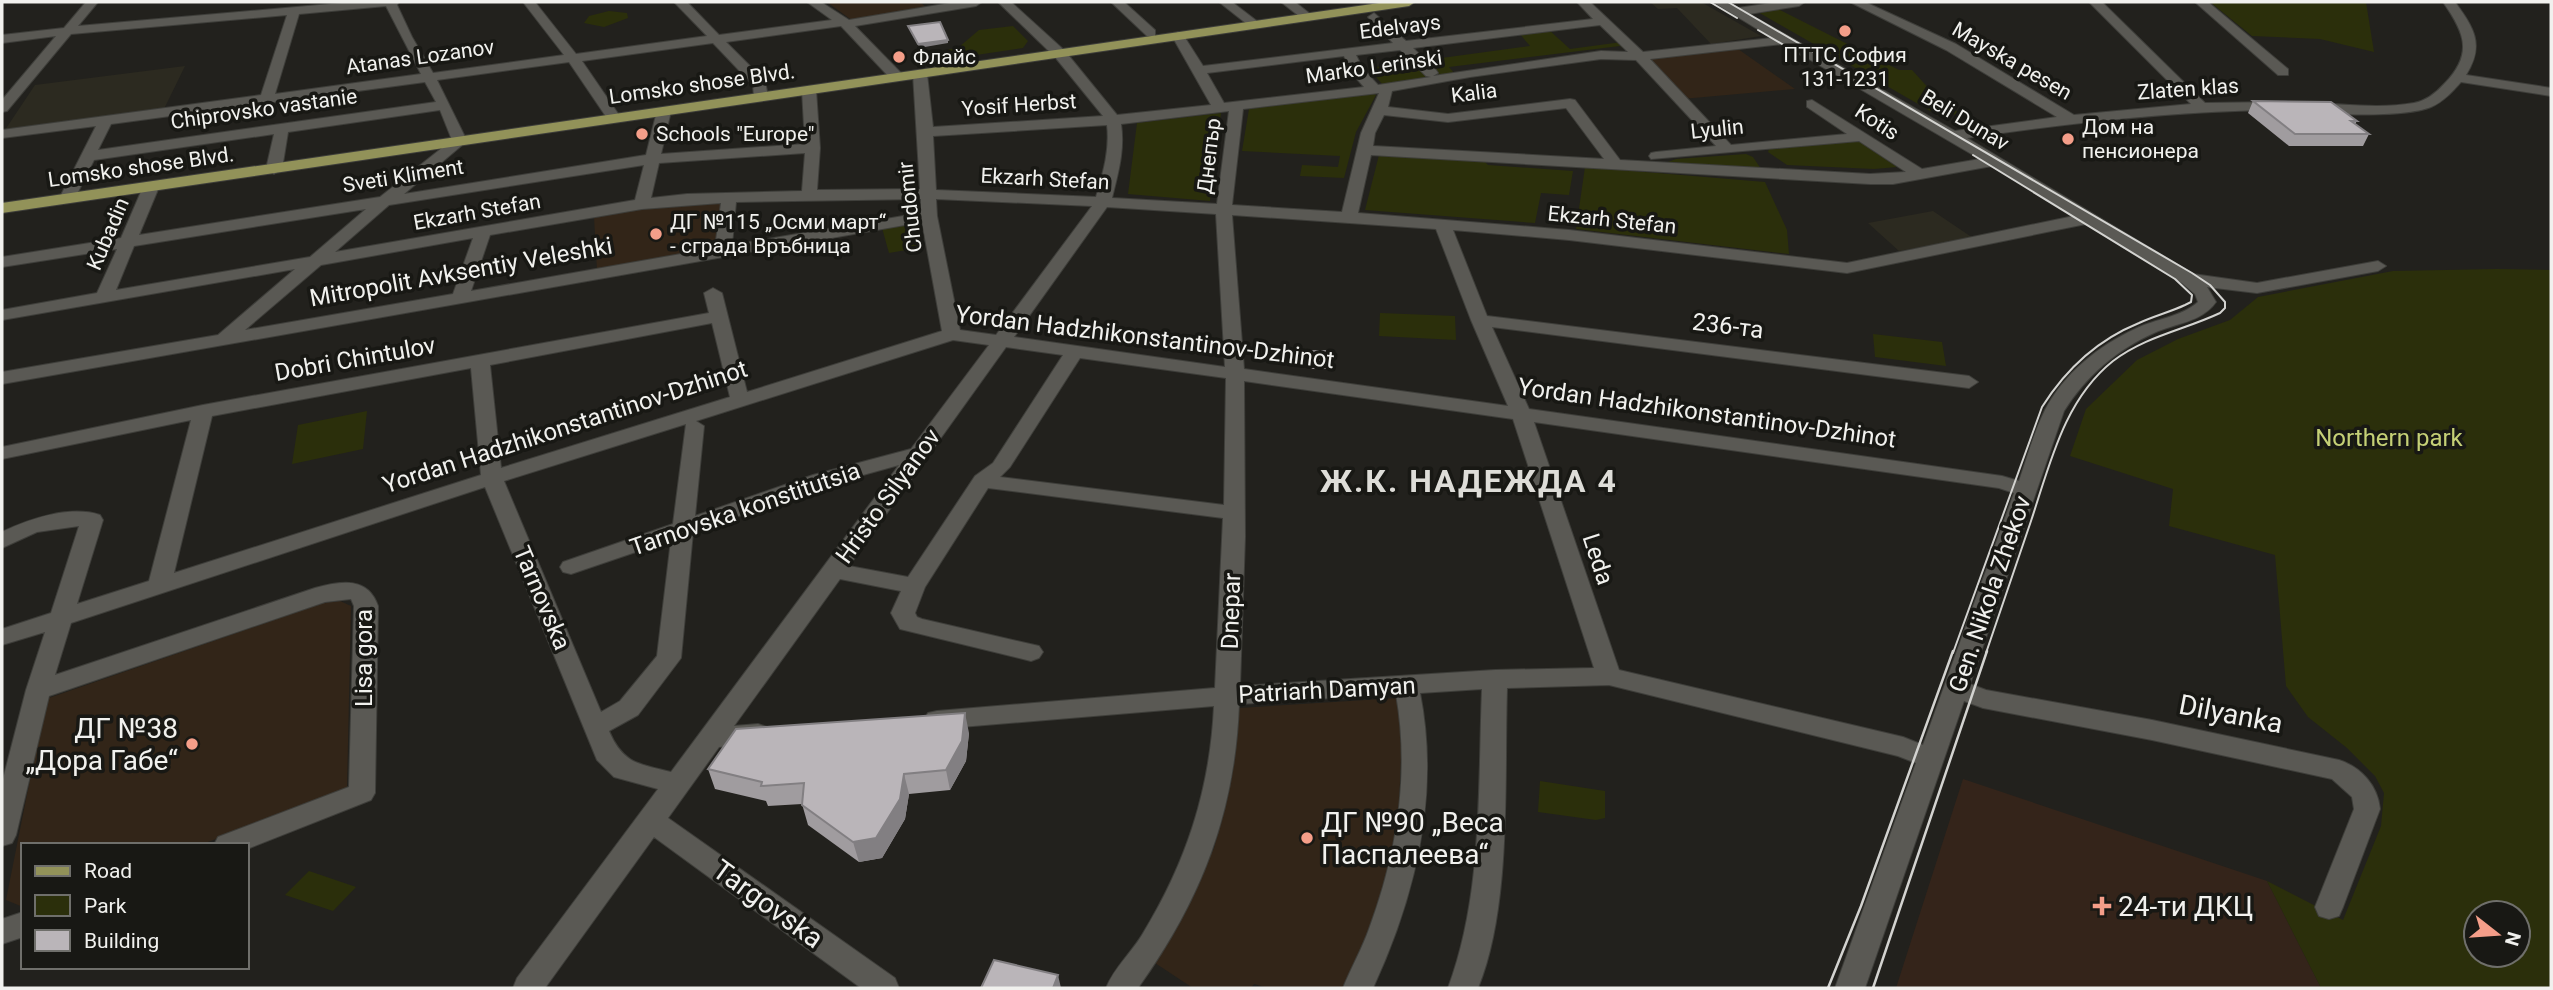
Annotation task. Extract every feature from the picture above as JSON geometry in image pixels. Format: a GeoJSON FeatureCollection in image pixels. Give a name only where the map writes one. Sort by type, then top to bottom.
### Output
{"type":"FeatureCollection","features":[{"type":"Feature","properties":{"kind":"main road","name":"Lomsko shose Blvd."},"geometry":{"type":"LineString","coordinates":[[2,208],[1399,2]]}},
{"type":"Feature","properties":{"kind":"street"},"geometry":{"type":"LineString","coordinates":[[2,108],[92,2]]}},
{"type":"Feature","properties":{"kind":"street"},"geometry":{"type":"LineString","coordinates":[[273,13],[281,2]]}},
{"type":"Feature","properties":{"kind":"street"},"geometry":{"type":"LineString","coordinates":[[2,39],[391,2],[406,37],[431,77],[460,141],[312,262],[223,340]]}},
{"type":"Feature","properties":{"kind":"street"},"geometry":{"type":"LineString","coordinates":[[529,2],[572,57],[614,118]]}},
{"type":"Feature","properties":{"kind":"street"},"geometry":{"type":"LineString","coordinates":[[680,2],[760,84],[761,97]]}},
{"type":"Feature","properties":{"kind":"street"},"geometry":{"type":"LineString","coordinates":[[813,2],[846,24],[897,77]]}},
{"type":"Feature","properties":{"kind":"street"},"geometry":{"type":"LineString","coordinates":[[729,51],[846,24],[976,2]]}},
{"type":"Feature","properties":{"kind":"street"},"geometry":{"type":"LineString","coordinates":[[1004,2],[1060,54],[1113,120]]}},
{"type":"Feature","properties":{"kind":"street"},"geometry":{"type":"LineString","coordinates":[[1118,2],[1151,33]]}},
{"type":"Feature","properties":{"kind":"street"},"geometry":{"type":"LineString","coordinates":[[1225,2],[1256,25]]}},
{"type":"Feature","properties":{"kind":"street"},"geometry":{"type":"LineString","coordinates":[[1287,2],[1308,17]]}},
{"type":"Feature","properties":{"kind":"street"},"geometry":{"type":"LineString","coordinates":[[1583,2],[1640,56],[1727,149]]}},
{"type":"Feature","properties":{"kind":"street","name":"Beli Dunav"},"geometry":{"type":"LineString","coordinates":[[1719,2],[1953,136],[2188,279]]}},
{"type":"Feature","properties":{"kind":"street"},"geometry":{"type":"LineString","coordinates":[[1737,12],[1799,2]]}},
{"type":"Feature","properties":{"kind":"street","name":"Mayska pesen"},"geometry":{"type":"LineString","coordinates":[[1856,2],[1951,47],[2070,119]]}},
{"type":"Feature","properties":{"kind":"street"},"geometry":{"type":"LineString","coordinates":[[2095,2],[2200,106]]}},
{"type":"Feature","properties":{"kind":"street"},"geometry":{"type":"LineString","coordinates":[[2201,2],[2283,72]]}},
{"type":"Feature","properties":{"kind":"street"},"geometry":{"type":"LineString","coordinates":[[2449,2],[2464,22],[2471,46],[2469,60],[2459,78],[2551,92]]}},
{"type":"Feature","properties":{"kind":"street"},"geometry":{"type":"LineString","coordinates":[[267,98],[294,11]]}},
{"type":"Feature","properties":{"kind":"street"},"geometry":{"type":"LineString","coordinates":[[1374,17],[1431,73]]}},
{"type":"Feature","properties":{"kind":"street","name":"Edelvays"},"geometry":{"type":"LineString","coordinates":[[1200,70],[1604,21]]}},
{"type":"Feature","properties":{"kind":"street","name":"Atanas Lozanov"},"geometry":{"type":"LineString","coordinates":[[2,134],[714,38],[846,24]]}},
{"type":"Feature","properties":{"kind":"street"},"geometry":{"type":"LineString","coordinates":[[1178,36],[1200,70],[1220,109]]}},
{"type":"Feature","properties":{"kind":"street","name":"Marko Lerinski"},"geometry":{"type":"LineString","coordinates":[[1113,120],[1411,85],[1470,73],[1601,55],[1640,56],[1785,40]]}},
{"type":"Feature","properties":{"kind":"street"},"geometry":{"type":"LineString","coordinates":[[1348,52],[1357,71],[1386,93],[1368,133],[1349,217]]}},
{"type":"Feature","properties":{"kind":"street","name":"Chudomir"},"geometry":{"type":"LineString","coordinates":[[920,74],[926,132],[929,216],[952,334]]}},
{"type":"Feature","properties":{"kind":"street","name":"Zlaten klas"},"geometry":{"type":"LineString","coordinates":[[1953,136],[2070,119],[2200,106],[2412,107],[2438,98],[2459,78]]}},
{"type":"Feature","properties":{"kind":"street"},"geometry":{"type":"LineString","coordinates":[[809,90],[813,149],[809,195]]}},
{"type":"Feature","properties":{"kind":"street","name":"Kalia"},"geometry":{"type":"LineString","coordinates":[[1379,110],[1448,118],[1562,102],[1573,104],[1615,162]]}},
{"type":"Feature","properties":{"kind":"street","name":"Chiprovsko vastanie"},"geometry":{"type":"LineString","coordinates":[[90,156],[444,104]]}},
{"type":"Feature","properties":{"kind":"street","name":"Kotis"},"geometry":{"type":"LineString","coordinates":[[1812,104],[1858,137],[1920,175]]}},
{"type":"Feature","properties":{"kind":"street","name":"Днепър"},"geometry":{"type":"LineString","coordinates":[[1224,210],[1236,107]]}},
{"type":"Feature","properties":{"kind":"street"},"geometry":{"type":"LineString","coordinates":[[642,204],[664,111]]}},
{"type":"Feature","properties":{"kind":"street"},"geometry":{"type":"LineString","coordinates":[[68,199],[106,120]]}},
{"type":"Feature","properties":{"kind":"street","name":"Yosif Herbst"},"geometry":{"type":"LineString","coordinates":[[926,132],[1113,120]]}},
{"type":"Feature","properties":{"kind":"street","name":"Hristo Silyanov"},"geometry":{"type":"LineString","coordinates":[[528,988],[1103,202],[1114,158],[1116,138],[1113,120]]}},
{"type":"Feature","properties":{"kind":"street"},"geometry":{"type":"LineString","coordinates":[[274,169],[282,128]]}},
{"type":"Feature","properties":{"kind":"street","name":"Lyulin"},"geometry":{"type":"LineString","coordinates":[[1615,162],[1858,137]]}},
{"type":"Feature","properties":{"kind":"street"},"geometry":{"type":"LineString","coordinates":[[1751,146],[1771,173]]}},
{"type":"Feature","properties":{"kind":"street","name":"Sveti Kliment"},"geometry":{"type":"LineString","coordinates":[[2,262],[651,159],[813,149]]}},
{"type":"Feature","properties":{"kind":"street"},"geometry":{"type":"LineString","coordinates":[[1365,150],[1580,163],[1615,162],[1870,179],[1920,175],[1994,161]]}},
{"type":"Feature","properties":{"kind":"street","name":"Kubadin"},"geometry":{"type":"LineString","coordinates":[[104,298],[151,187]]}},
{"type":"Feature","properties":{"kind":"street","name":"Ekzarh Stefan"},"geometry":{"type":"LineString","coordinates":[[2,315],[642,204],[729,197],[928,194],[1349,217],[1569,235],[1847,268],[2089,218]]}},
{"type":"Feature","properties":{"kind":"street"},"geometry":{"type":"LineString","coordinates":[[723,252],[729,197]]}},
{"type":"Feature","properties":{"kind":"street","name":"Dnepar"},"geometry":{"type":"LineString","coordinates":[[1121,988],[1152,945],[1197,858],[1209,824],[1225,741],[1234,513],[1235,374],[1224,210]]}},
{"type":"Feature","properties":{"kind":"street","name":"Mitropolit Avksentiy Veleshki"},"geometry":{"type":"LineString","coordinates":[[2,378],[929,216]]}},
{"type":"Feature","properties":{"kind":"street","name":"Leda"},"geometry":{"type":"LineString","coordinates":[[1443,225],[1480,320],[1521,413],[1609,676]]}},
{"type":"Feature","properties":{"kind":"street"},"geometry":{"type":"LineString","coordinates":[[461,296],[483,232]]}},
{"type":"Feature","properties":{"kind":"street"},"geometry":{"type":"LineString","coordinates":[[2188,279],[2257,288],[2378,266]]}},
{"type":"Feature","properties":{"kind":"street","name":"Gen. Nikola Zhekov"},"geometry":{"type":"LineString","coordinates":[[1850,988],[2054,411],[2072,383],[2089,366],[2124,342],[2205,307],[2206,297],[2188,279]]}},
{"type":"Feature","properties":{"kind":"street"},"geometry":{"type":"LineString","coordinates":[[713,293],[740,400]]}},
{"type":"Feature","properties":{"kind":"street","name":"Dobri Chintulov"},"geometry":{"type":"LineString","coordinates":[[2,453],[203,411],[717,317]]}},
{"type":"Feature","properties":{"kind":"street","name":"236-та"},"geometry":{"type":"LineString","coordinates":[[1480,320],[1969,382]]}},
{"type":"Feature","properties":{"kind":"street","name":"Yordan Hadzhikonstantinov-Dzhinot"},"geometry":{"type":"LineString","coordinates":[[2,637],[492,478],[952,334],[2002,482],[2026,490]]}},
{"type":"Feature","properties":{"kind":"street"},"geometry":{"type":"LineString","coordinates":[[1031,652],[908,623],[903,613],[914,586],[982,481],[1000,467],[1074,353]]}},
{"type":"Feature","properties":{"kind":"street","name":"Tarnovska"},"geometry":{"type":"LineString","coordinates":[[480,361],[492,478],[606,752],[623,770],[678,784]]}},
{"type":"Feature","properties":{"kind":"street"},"geometry":{"type":"LineString","coordinates":[[160,584],[203,411]]}},
{"type":"Feature","properties":{"kind":"street"},"geometry":{"type":"LineString","coordinates":[[596,727],[629,708],[669,659],[694,426]]}},
{"type":"Feature","properties":{"kind":"street","name":"Tarnovska konstitutsia"},"geometry":{"type":"LineString","coordinates":[[571,567],[820,480],[920,453]]}},
{"type":"Feature","properties":{"kind":"street"},"geometry":{"type":"LineString","coordinates":[[982,481],[1234,513]]}},
{"type":"Feature","properties":{"kind":"street"},"geometry":{"type":"LineString","coordinates":[[2,541],[32,526],[92,519],[38,690],[10,763],[2,835]]}},
{"type":"Feature","properties":{"kind":"street"},"geometry":{"type":"LineString","coordinates":[[834,570],[914,586]]}},
{"type":"Feature","properties":{"kind":"street","name":"Lisa gora"},"geometry":{"type":"LineString","coordinates":[[38,690],[323,594],[355,591],[363,596],[366,606],[362,793],[233,843]]}},
{"type":"Feature","properties":{"kind":"street","name":"Patriarh Damyan"},"geometry":{"type":"LineString","coordinates":[[919,721],[1228,696],[1495,679],[1609,676],[1903,747],[1932,759]]}},
{"type":"Feature","properties":{"kind":"street"},"geometry":{"type":"LineString","coordinates":[[1463,988],[1472,966],[1487,883],[1495,679]]}},
{"type":"Feature","properties":{"kind":"street"},"geometry":{"type":"LineString","coordinates":[[1358,988],[1370,965],[1393,902],[1412,822],[1415,737],[1407,686]]}},
{"type":"Feature","properties":{"kind":"street","name":"Dilyanka"},"geometry":{"type":"LineString","coordinates":[[1957,689],[1983,699],[2152,730],[2339,770],[2361,789],[2367,798],[2367,809],[2329,907]]}},
{"type":"Feature","properties":{"kind":"street"},"geometry":{"type":"LineString","coordinates":[[712,737],[785,732]]}},
{"type":"Feature","properties":{"kind":"street","name":"Targovska"},"geometry":{"type":"LineString","coordinates":[[651,820],[884,988]]}},
{"type":"Feature","properties":{"kind":"street"},"geometry":{"type":"LineString","coordinates":[[2,932],[21,925]]}},
{"type":"Feature","properties":{"kind":"shaded area"},"geometry":{"type":"Polygon","coordinates":[[[827,2],[920,2],[927,8],[853,21],[827,2]]]}},
{"type":"Feature","properties":{"kind":"shaded area"},"geometry":{"type":"Polygon","coordinates":[[[1650,2],[1701,2],[1761,36],[1711,44],[1677,8],[1658,9],[1650,2]]]}},
{"type":"Feature","properties":{"kind":"shaded area"},"geometry":{"type":"Polygon","coordinates":[[[1738,49],[1795,89],[1682,99],[1647,59],[1738,49]]]}},
{"type":"Feature","properties":{"kind":"shaded area"},"geometry":{"type":"Polygon","coordinates":[[[185,66],[164,109],[5,130],[35,85],[185,66]]]}},
{"type":"Feature","properties":{"kind":"shaded area","name":"ДГ №115 „Осми март“ - сграда Връбница"},"geometry":{"type":"Polygon","coordinates":[[[722,201],[715,251],[597,270],[594,217],[630,210],[722,201]]]}},
{"type":"Feature","properties":{"kind":"shaded area"},"geometry":{"type":"Polygon","coordinates":[[[1933,211],[1973,238],[1899,251],[1868,223],[1933,211]]]}},
{"type":"Feature","properties":{"kind":"shaded area","name":"ДГ №38 „Дора Габе“"},"geometry":{"type":"Polygon","coordinates":[[[340,601],[351,606],[347,789],[205,843],[21,843],[21,906],[6,900],[46,699],[323,603],[340,601]]]}},
{"type":"Feature","properties":{"kind":"shaded area","name":"ДГ №90 „Веса Паспалеева“"},"geometry":{"type":"Polygon","coordinates":[[[1398,698],[1402,736],[1398,827],[1385,884],[1369,932],[1343,988],[1268,988],[1254,984],[1251,988],[1193,988],[1155,963],[1181,920],[1214,848],[1231,782],[1239,708],[1398,698]]]}},
{"type":"Feature","properties":{"kind":"shaded area","name":"24-ти ДКЦ"},"geometry":{"type":"Polygon","coordinates":[[[1963,779],[2267,881],[2321,988],[1896,988],[1963,779]]]}},
{"type":"Feature","properties":{"kind":"green space"},"geometry":{"type":"Polygon","coordinates":[[[2210,2],[2366,2],[2374,52],[2320,39],[2252,36],[2210,2]]]}},
{"type":"Feature","properties":{"kind":"green space"},"geometry":{"type":"Polygon","coordinates":[[[1776,8],[1899,70],[1912,70],[1943,104],[1951,105],[1959,114],[1939,116],[1758,12],[1776,8]]]}},
{"type":"Feature","properties":{"kind":"green space"},"geometry":{"type":"Polygon","coordinates":[[[609,11],[627,13],[628,18],[604,27],[584,23],[589,16],[609,11]]]}},
{"type":"Feature","properties":{"kind":"green space"},"geometry":{"type":"Polygon","coordinates":[[[1013,26],[1028,41],[1023,48],[936,61],[931,59],[936,53],[959,47],[979,30],[1013,26]]]}},
{"type":"Feature","properties":{"kind":"green space"},"geometry":{"type":"Polygon","coordinates":[[[1549,30],[1570,49],[1622,42],[1632,50],[1627,51],[1620,46],[1449,67],[1454,73],[1383,85],[1368,68],[1530,46],[1519,33],[1549,30]]]}},
{"type":"Feature","properties":{"kind":"green space"},"geometry":{"type":"Polygon","coordinates":[[[1373,93],[1376,95],[1356,132],[1344,178],[1300,176],[1302,165],[1338,167],[1340,156],[1242,151],[1249,109],[1373,93]]]}},
{"type":"Feature","properties":{"kind":"green space"},"geometry":{"type":"Polygon","coordinates":[[[1221,113],[1210,201],[1128,194],[1137,123],[1221,113]]]}},
{"type":"Feature","properties":{"kind":"green space"},"geometry":{"type":"Polygon","coordinates":[[[1857,140],[1897,167],[1874,169],[1787,165],[1768,152],[1775,147],[1857,140]]]}},
{"type":"Feature","properties":{"kind":"green space"},"geometry":{"type":"Polygon","coordinates":[[[1746,154],[1753,157],[1761,169],[1668,162],[1676,159],[1746,154]]]}},
{"type":"Feature","properties":{"kind":"green space"},"geometry":{"type":"Polygon","coordinates":[[[1379,155],[1573,171],[1569,195],[1541,193],[1535,223],[1365,210],[1379,155]]]}},
{"type":"Feature","properties":{"kind":"green space"},"geometry":{"type":"Polygon","coordinates":[[[1585,167],[1765,182],[1787,230],[1789,254],[1576,229],[1585,167]]]}},
{"type":"Feature","properties":{"kind":"green space"},"geometry":{"type":"Polygon","coordinates":[[[917,223],[924,247],[889,253],[882,228],[917,223]]]}},
{"type":"Feature","properties":{"kind":"green space","name":"Northern park"},"geometry":{"type":"Polygon","coordinates":[[[2551,270],[2551,988],[2321,988],[2267,881],[2343,920],[2381,826],[2384,793],[2375,776],[2347,748],[2308,717],[2286,686],[2275,555],[2169,526],[2173,489],[2070,456],[2086,409],[2137,360],[2178,339],[2230,320],[2258,297],[2393,271],[2551,270]]]}},
{"type":"Feature","properties":{"kind":"green space"},"geometry":{"type":"Polygon","coordinates":[[[1380,313],[1455,316],[1456,340],[1379,336],[1380,313]]]}},
{"type":"Feature","properties":{"kind":"green space"},"geometry":{"type":"Polygon","coordinates":[[[1873,334],[1942,342],[1946,366],[1875,357],[1873,334]]]}},
{"type":"Feature","properties":{"kind":"green space"},"geometry":{"type":"Polygon","coordinates":[[[367,411],[363,449],[292,464],[298,425],[367,411]]]}},
{"type":"Feature","properties":{"kind":"green space"},"geometry":{"type":"Polygon","coordinates":[[[1540,781],[1605,791],[1605,818],[1596,820],[1538,812],[1540,781]]]}},
{"type":"Feature","properties":{"kind":"green space"},"geometry":{"type":"Polygon","coordinates":[[[309,871],[356,887],[333,911],[285,895],[309,871]]]}},
{"type":"Feature","properties":{"kind":"building"},"geometry":{"type":"Polygon","coordinates":[[[940,22],[948,40],[918,44],[908,26],[940,22]]]}},
{"type":"Feature","properties":{"kind":"building"},"geometry":{"type":"Polygon","coordinates":[[[2253,101],[2331,102],[2357,121],[2351,121],[2369,134],[2295,134],[2253,101]]]}},
{"type":"Feature","properties":{"kind":"building"},"geometry":{"type":"Polygon","coordinates":[[[1310,351],[1325,351],[1326,364],[1310,364],[1310,351]]]}},
{"type":"Feature","properties":{"kind":"building"},"geometry":{"type":"Polygon","coordinates":[[[965,713],[962,741],[946,770],[904,774],[900,799],[876,838],[853,842],[802,805],[804,783],[761,786],[762,782],[708,769],[736,729],[965,713]]]}},
{"type":"Feature","properties":{"kind":"building"},"geometry":{"type":"Polygon","coordinates":[[[994,960],[1058,975],[1053,988],[981,988],[994,960]]]}},
{"type":"Feature","properties":{"kind":"tram line"},"geometry":{"type":"LineString","coordinates":[[1710,2],[1737,18]]}},
{"type":"Feature","properties":{"kind":"tram line"},"geometry":{"type":"LineString","coordinates":[[1728,2],[2192,273],[2210,285],[2225,302],[2225,308],[2220,313],[2126,352],[2096,377],[2082,394],[2052,456],[1986,653]]}},
{"type":"Feature","properties":{"kind":"tram line"},"geometry":{"type":"LineString","coordinates":[[1758,30],[1806,58]]}},
{"type":"Feature","properties":{"kind":"tram line"},"geometry":{"type":"LineString","coordinates":[[1953,653],[2042,407],[2051,393],[2072,368],[2096,347],[2124,330],[2191,302],[2192,295],[2175,279],[1973,155]]}},
{"type":"Feature","properties":{"kind":"tram line"},"geometry":{"type":"LineString","coordinates":[[1828,988],[1861,906],[1953,651]]}},
{"type":"Feature","properties":{"kind":"tram line"},"geometry":{"type":"LineString","coordinates":[[1873,988],[1987,651]]}},
{"type":"Feature","properties":{"kind":"place","name":"ПТТС София 131-1231"},"geometry":{"type":"Point","coordinates":[1845,31]}},
{"type":"Feature","properties":{"kind":"place","name":"Флайс"},"geometry":{"type":"Point","coordinates":[899,57]}},
{"type":"Feature","properties":{"kind":"place","name":"Schools \"Europe\""},"geometry":{"type":"Point","coordinates":[642,134]}},
{"type":"Feature","properties":{"kind":"place","name":"Дом на пенсионера"},"geometry":{"type":"Point","coordinates":[2068,139]}},
{"type":"Feature","properties":{"kind":"place","name":"ДГ №115 „Осми март“ - сграда Връбница"},"geometry":{"type":"Point","coordinates":[656,234]}},
{"type":"Feature","properties":{"kind":"place","name":"ДГ №38 „Дора Габе“"},"geometry":{"type":"Point","coordinates":[192,744]}},
{"type":"Feature","properties":{"kind":"place","name":"ДГ №90 „Веса Паспалеева“"},"geometry":{"type":"Point","coordinates":[1307,838]}},
{"type":"Feature","properties":{"kind":"place","name":"24-ти ДКЦ"},"geometry":{"type":"Point","coordinates":[2102,906]}},
{"type":"Feature","properties":{"kind":"district","name":"Ж.К. НАДЕЖДА 4"},"geometry":{"type":"Point","coordinates":[1469,481]}}]}
